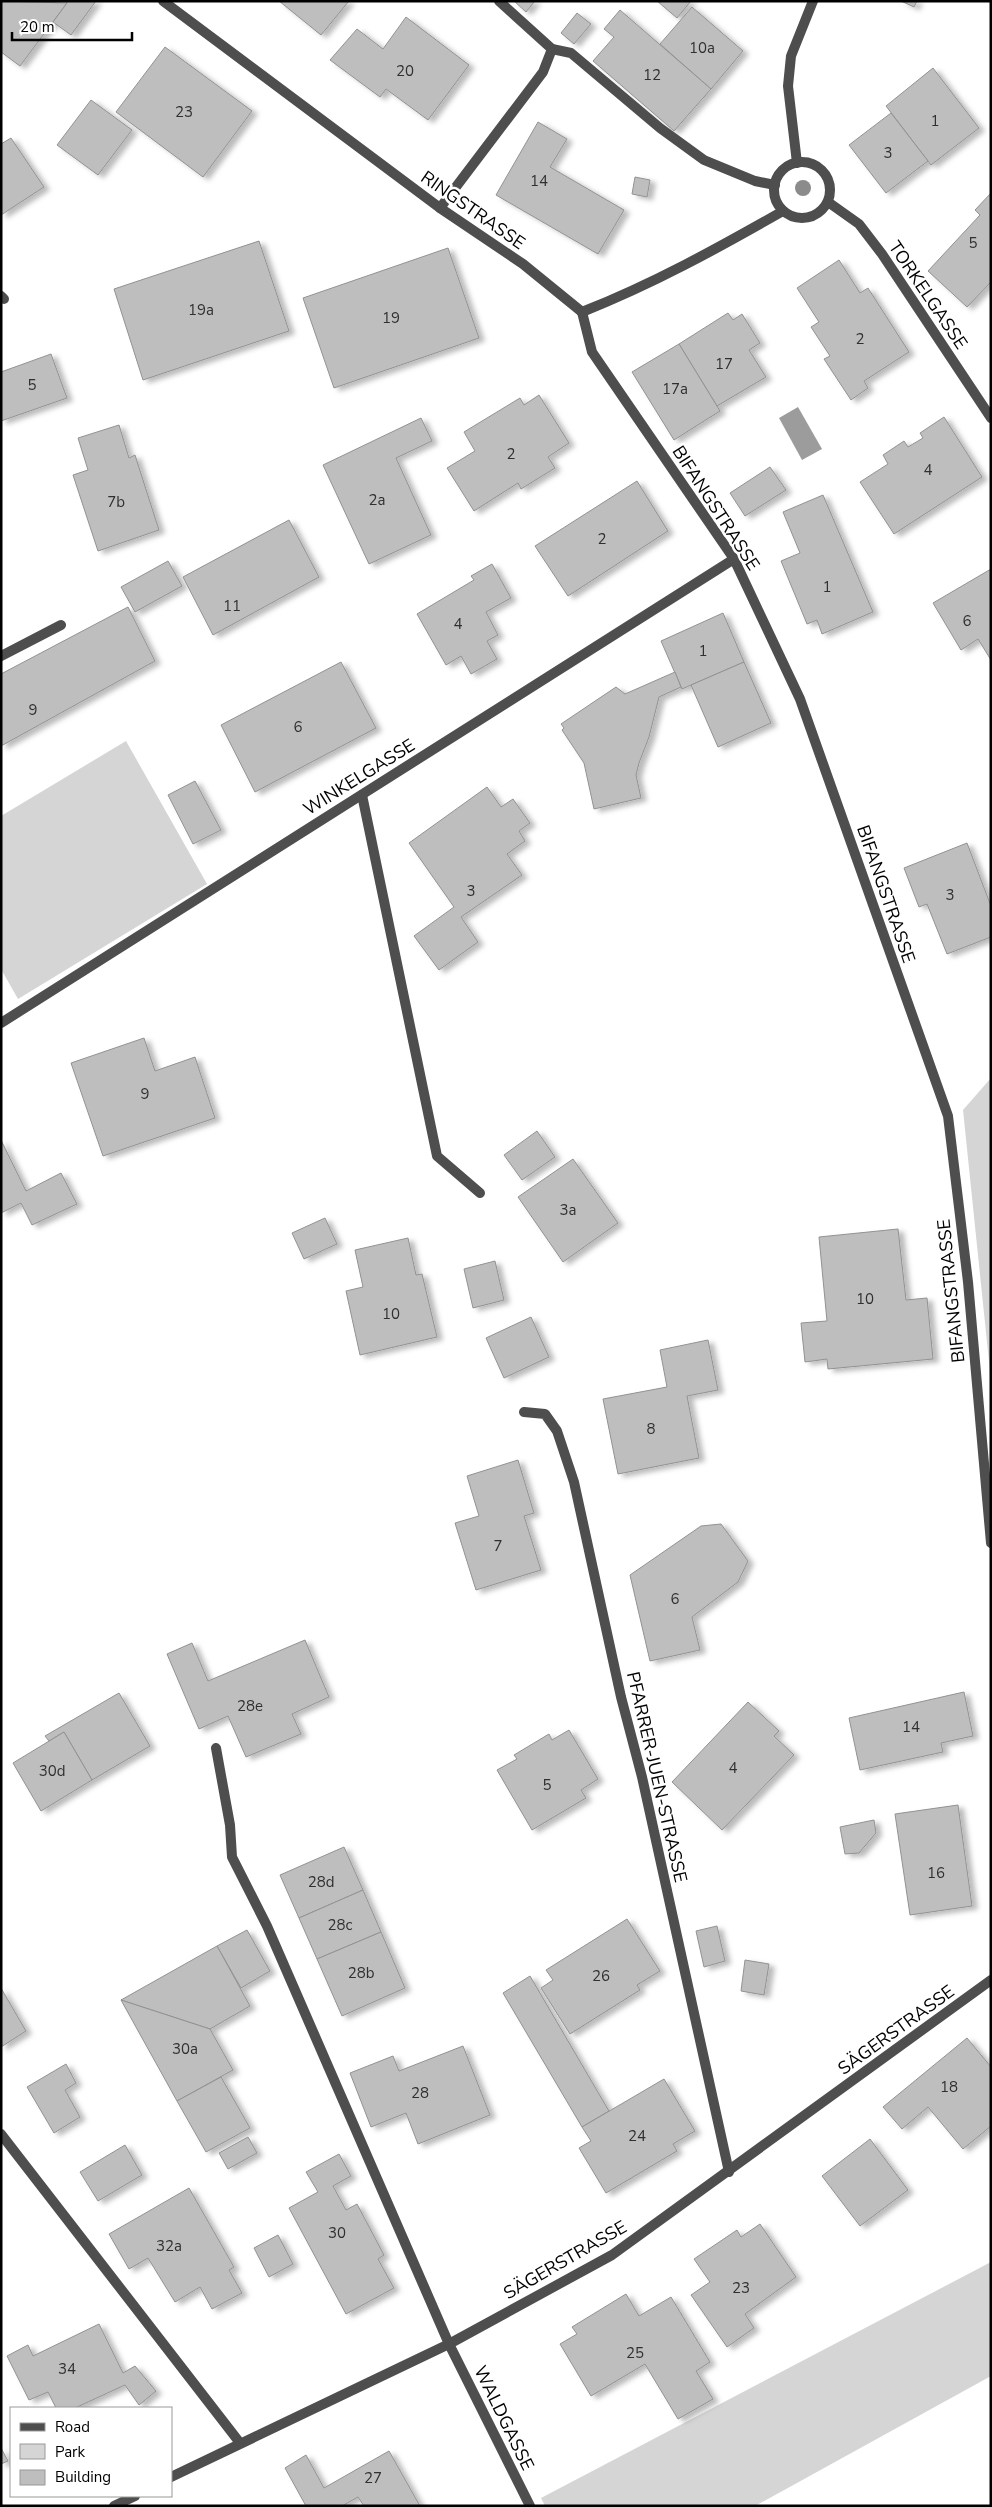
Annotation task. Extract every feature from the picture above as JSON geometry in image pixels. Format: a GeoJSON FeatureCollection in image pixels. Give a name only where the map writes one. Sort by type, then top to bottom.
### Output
{"type":"FeatureCollection","features":[{"type":"Feature","properties":{"kind":"street","name":"RINGSTRASSE"},"geometry":{"type":"LineString","coordinates":[[163,1],[440,208],[523,264],[582,312]]}},
{"type":"Feature","properties":{"kind":"street"},"geometry":{"type":"LineString","coordinates":[[499,1],[552,49],[571,53],[660,128],[704,160],[755,181],[775,185]]}},
{"type":"Feature","properties":{"kind":"street"},"geometry":{"type":"LineString","coordinates":[[796,163],[788,86],[791,56],[812,1]]}},
{"type":"Feature","properties":{"kind":"street"},"geometry":{"type":"LineString","coordinates":[[440,208],[543,72],[552,49]]}},
{"type":"Feature","properties":{"kind":"street"},"geometry":{"type":"LineString","coordinates":[[796,163],[814,164],[827,176],[830,194],[828,202],[816,215],[807,218],[790,216],[777,203],[775,185],[782,170],[796,163]]}},
{"type":"Feature","properties":{"kind":"street","name":"TORKELGASSE"},"geometry":{"type":"LineString","coordinates":[[828,202],[858,224],[882,254],[991,418]]}},
{"type":"Feature","properties":{"kind":"street"},"geometry":{"type":"LineString","coordinates":[[582,312],[619,298],[704,256],[784,211]]}},
{"type":"Feature","properties":{"kind":"street","name":"BIFANGSTRASSE"},"geometry":{"type":"LineString","coordinates":[[582,312],[592,352],[734,559],[800,699],[948,1116],[968,1282],[991,1543]]}},
{"type":"Feature","properties":{"kind":"street","name":"WINKELGASSE"},"geometry":{"type":"LineString","coordinates":[[1,1023],[734,559]]}},
{"type":"Feature","properties":{"kind":"street"},"geometry":{"type":"LineString","coordinates":[[1,656],[61,625]]}},
{"type":"Feature","properties":{"kind":"street"},"geometry":{"type":"LineString","coordinates":[[362,795],[437,1156],[480,1193]]}},
{"type":"Feature","properties":{"kind":"street","name":"PFARRER-JUEN-STRASSE"},"geometry":{"type":"LineString","coordinates":[[524,1412],[545,1414],[557,1432],[574,1482],[621,1698],[642,1777],[729,2172]]}},
{"type":"Feature","properties":{"kind":"street","name":"WALDGASSE"},"geometry":{"type":"LineString","coordinates":[[216,1748],[230,1825],[232,1857],[267,1926],[449,2344],[530,2506]]}},
{"type":"Feature","properties":{"kind":"street","name":"SÄGERSTRASSE"},"geometry":{"type":"LineString","coordinates":[[172,2477],[240,2443],[449,2344],[612,2255],[729,2172],[991,1980]]}},
{"type":"Feature","properties":{"kind":"street"},"geometry":{"type":"LineString","coordinates":[[1,2134],[240,2443]]}},
{"type":"Feature","properties":{"kind":"street"},"geometry":{"type":"LineString","coordinates":[[114,2506],[132,2497]]}},
{"type":"Feature","properties":{"kind":"green space"},"geometry":{"type":"Polygon","coordinates":[[[126,741],[207,884],[18,999],[1,969],[1,816],[126,741]]]}},
{"type":"Feature","properties":{"kind":"green space"},"geometry":{"type":"Polygon","coordinates":[[[991,1078],[991,1381],[963,1110],[991,1078]]]}},
{"type":"Feature","properties":{"kind":"green space"},"geometry":{"type":"Polygon","coordinates":[[[991,2262],[991,2376],[755,2506],[545,2506],[541,2498],[991,2262]]]}},
{"type":"Feature","properties":{"kind":"shaded area"},"geometry":{"type":"Polygon","coordinates":[[[798,407],[822,449],[802,460],[779,418],[798,407]]]}},
{"type":"Feature","properties":{"kind":"building"},"geometry":{"type":"Polygon","coordinates":[[[1,1],[67,3],[20,66],[1,52],[1,1]]]}},
{"type":"Feature","properties":{"kind":"building"},"geometry":{"type":"Polygon","coordinates":[[[65,1],[96,1],[71,35],[53,22],[67,3],[65,1]]]}},
{"type":"Feature","properties":{"kind":"building"},"geometry":{"type":"Polygon","coordinates":[[[279,1],[349,1],[321,35],[279,1]]]}},
{"type":"Feature","properties":{"kind":"building"},"geometry":{"type":"Polygon","coordinates":[[[514,1],[535,1],[526,12],[514,1]]]}},
{"type":"Feature","properties":{"kind":"building"},"geometry":{"type":"Polygon","coordinates":[[[657,1],[691,1],[677,18],[657,1]]]}},
{"type":"Feature","properties":{"kind":"building"},"geometry":{"type":"Polygon","coordinates":[[[901,1],[917,1],[914,7],[901,1]]]}},
{"type":"Feature","properties":{"kind":"building"},"geometry":{"type":"Polygon","coordinates":[[[692,7],[743,51],[711,89],[660,44],[692,7]]]}},
{"type":"Feature","properties":{"kind":"building"},"geometry":{"type":"Polygon","coordinates":[[[620,10],[711,89],[674,131],[593,61],[614,37],[604,29],[620,10]]]}},
{"type":"Feature","properties":{"kind":"building"},"geometry":{"type":"Polygon","coordinates":[[[577,13],[591,24],[574,44],[561,33],[577,13]]]}},
{"type":"Feature","properties":{"kind":"building"},"geometry":{"type":"Polygon","coordinates":[[[406,17],[469,65],[428,120],[386,89],[380,97],[330,60],[357,29],[383,49],[406,17]]]}},
{"type":"Feature","properties":{"kind":"building"},"geometry":{"type":"Polygon","coordinates":[[[165,47],[252,111],[203,177],[116,112],[165,47]]]}},
{"type":"Feature","properties":{"kind":"building"},"geometry":{"type":"Polygon","coordinates":[[[933,68],[979,128],[931,165],[886,106],[933,68]]]}},
{"type":"Feature","properties":{"kind":"building"},"geometry":{"type":"Polygon","coordinates":[[[91,100],[132,130],[98,175],[57,145],[91,100]]]}},
{"type":"Feature","properties":{"kind":"building"},"geometry":{"type":"Polygon","coordinates":[[[891,113],[928,161],[886,193],[849,145],[891,113]]]}},
{"type":"Feature","properties":{"kind":"building"},"geometry":{"type":"Polygon","coordinates":[[[538,122],[567,139],[550,167],[624,210],[598,254],[496,195],[538,122]]]}},
{"type":"Feature","properties":{"kind":"building"},"geometry":{"type":"Polygon","coordinates":[[[11,138],[44,187],[1,215],[1,144],[11,138]]]}},
{"type":"Feature","properties":{"kind":"building"},"geometry":{"type":"Polygon","coordinates":[[[635,177],[650,180],[647,197],[632,194],[635,177]]]}},
{"type":"Feature","properties":{"kind":"building"},"geometry":{"type":"Polygon","coordinates":[[[991,193],[991,282],[967,307],[928,271],[980,215],[975,210],[991,193]]]}},
{"type":"Feature","properties":{"kind":"building"},"geometry":{"type":"Polygon","coordinates":[[[259,241],[289,331],[143,380],[114,289],[259,241]]]}},
{"type":"Feature","properties":{"kind":"building"},"geometry":{"type":"Polygon","coordinates":[[[448,248],[479,338],[334,388],[303,298],[448,248]]]}},
{"type":"Feature","properties":{"kind":"building"},"geometry":{"type":"Polygon","coordinates":[[[839,260],[860,293],[868,288],[909,352],[864,381],[868,388],[851,400],[824,359],[830,356],[811,327],[819,322],[797,288],[839,260]]]}},
{"type":"Feature","properties":{"kind":"building"},"geometry":{"type":"Polygon","coordinates":[[[728,313],[733,320],[742,314],[760,343],[749,350],[766,377],[717,406],[679,344],[728,313]]]}},
{"type":"Feature","properties":{"kind":"building"},"geometry":{"type":"Polygon","coordinates":[[[679,344],[720,411],[674,440],[632,372],[679,344]]]}},
{"type":"Feature","properties":{"kind":"building"},"geometry":{"type":"Polygon","coordinates":[[[51,354],[67,398],[1,421],[1,372],[51,354]]]}},
{"type":"Feature","properties":{"kind":"building"},"geometry":{"type":"Polygon","coordinates":[[[539,395],[569,443],[548,457],[555,468],[521,489],[518,483],[474,511],[447,468],[475,451],[464,432],[520,398],[524,405],[539,395]]]}},
{"type":"Feature","properties":{"kind":"building"},"geometry":{"type":"Polygon","coordinates":[[[944,417],[982,477],[894,534],[860,482],[888,464],[883,455],[904,441],[908,447],[923,438],[920,433],[944,417]]]}},
{"type":"Feature","properties":{"kind":"building"},"geometry":{"type":"Polygon","coordinates":[[[421,418],[432,441],[396,458],[431,535],[369,564],[323,465],[421,418]]]}},
{"type":"Feature","properties":{"kind":"building"},"geometry":{"type":"Polygon","coordinates":[[[119,425],[129,458],[135,455],[159,530],[98,551],[73,475],[88,470],[78,438],[119,425]]]}},
{"type":"Feature","properties":{"kind":"building"},"geometry":{"type":"Polygon","coordinates":[[[770,467],[786,490],[745,516],[730,493],[770,467]]]}},
{"type":"Feature","properties":{"kind":"building"},"geometry":{"type":"Polygon","coordinates":[[[637,481],[668,531],[568,596],[535,546],[637,481]]]}},
{"type":"Feature","properties":{"kind":"building"},"geometry":{"type":"Polygon","coordinates":[[[823,495],[873,612],[822,634],[817,620],[807,624],[781,561],[800,553],[783,512],[823,495]]]}},
{"type":"Feature","properties":{"kind":"building"},"geometry":{"type":"Polygon","coordinates":[[[289,520],[319,577],[213,635],[183,577],[289,520]]]}},
{"type":"Feature","properties":{"kind":"building"},"geometry":{"type":"Polygon","coordinates":[[[168,561],[182,586],[135,612],[121,587],[168,561]]]}},
{"type":"Feature","properties":{"kind":"building"},"geometry":{"type":"Polygon","coordinates":[[[492,564],[511,598],[486,612],[498,635],[487,641],[497,659],[471,674],[461,656],[446,665],[417,614],[474,580],[471,576],[492,564]]]}},
{"type":"Feature","properties":{"kind":"building"},"geometry":{"type":"Polygon","coordinates":[[[991,569],[991,660],[978,639],[961,650],[933,603],[991,569]]]}},
{"type":"Feature","properties":{"kind":"building"},"geometry":{"type":"Polygon","coordinates":[[[128,607],[155,661],[1,746],[1,674],[128,607]]]}},
{"type":"Feature","properties":{"kind":"building"},"geometry":{"type":"Polygon","coordinates":[[[723,613],[744,662],[682,689],[661,641],[723,613]]]}},
{"type":"Feature","properties":{"kind":"building"},"geometry":{"type":"Polygon","coordinates":[[[341,662],[376,728],[255,792],[221,725],[341,662]]]}},
{"type":"Feature","properties":{"kind":"building"},"geometry":{"type":"Polygon","coordinates":[[[744,662],[771,723],[718,747],[691,685],[744,662]]]}},
{"type":"Feature","properties":{"kind":"building"},"geometry":{"type":"Polygon","coordinates":[[[675,672],[681,687],[659,697],[649,737],[639,763],[636,775],[641,798],[594,809],[584,763],[562,730],[564,728],[561,724],[616,687],[625,694],[675,672]]]}},
{"type":"Feature","properties":{"kind":"building"},"geometry":{"type":"Polygon","coordinates":[[[195,781],[221,830],[193,844],[168,795],[195,781]]]}},
{"type":"Feature","properties":{"kind":"building"},"geometry":{"type":"Polygon","coordinates":[[[487,787],[501,807],[513,799],[530,823],[519,831],[525,841],[507,854],[522,875],[461,917],[478,942],[439,970],[414,936],[454,907],[409,843],[487,787]]]}},
{"type":"Feature","properties":{"kind":"building"},"geometry":{"type":"Polygon","coordinates":[[[967,843],[991,906],[991,937],[947,954],[927,904],[919,907],[904,868],[967,843]]]}},
{"type":"Feature","properties":{"kind":"building"},"geometry":{"type":"Polygon","coordinates":[[[144,1038],[155,1071],[195,1057],[215,1118],[103,1156],[71,1063],[144,1038]]]}},
{"type":"Feature","properties":{"kind":"building"},"geometry":{"type":"Polygon","coordinates":[[[537,1131],[555,1157],[522,1180],[504,1155],[537,1131]]]}},
{"type":"Feature","properties":{"kind":"building"},"geometry":{"type":"Polygon","coordinates":[[[1,1140],[26,1191],[61,1173],[77,1204],[32,1225],[21,1203],[1,1213],[1,1140]]]}},
{"type":"Feature","properties":{"kind":"building"},"geometry":{"type":"Polygon","coordinates":[[[573,1159],[618,1223],[563,1262],[518,1197],[573,1159]]]}},
{"type":"Feature","properties":{"kind":"building"},"geometry":{"type":"Polygon","coordinates":[[[325,1218],[337,1244],[304,1259],[292,1233],[325,1218]]]}},
{"type":"Feature","properties":{"kind":"building"},"geometry":{"type":"Polygon","coordinates":[[[898,1229],[906,1300],[927,1298],[933,1359],[828,1369],[827,1359],[805,1362],[801,1323],[827,1321],[819,1237],[898,1229]]]}},
{"type":"Feature","properties":{"kind":"building"},"geometry":{"type":"Polygon","coordinates":[[[408,1238],[416,1275],[422,1274],[437,1337],[360,1355],[346,1291],[363,1287],[355,1250],[408,1238]]]}},
{"type":"Feature","properties":{"kind":"building"},"geometry":{"type":"Polygon","coordinates":[[[495,1261],[504,1300],[473,1308],[464,1269],[495,1261]]]}},
{"type":"Feature","properties":{"kind":"building"},"geometry":{"type":"Polygon","coordinates":[[[531,1317],[549,1357],[504,1378],[486,1338],[531,1317]]]}},
{"type":"Feature","properties":{"kind":"building"},"geometry":{"type":"Polygon","coordinates":[[[708,1340],[718,1390],[687,1396],[699,1458],[618,1474],[603,1399],[667,1387],[660,1350],[708,1340]]]}},
{"type":"Feature","properties":{"kind":"building"},"geometry":{"type":"Polygon","coordinates":[[[518,1460],[534,1513],[524,1516],[541,1570],[476,1590],[455,1523],[479,1516],[467,1476],[518,1460]]]}},
{"type":"Feature","properties":{"kind":"building"},"geometry":{"type":"Polygon","coordinates":[[[721,1524],[748,1561],[738,1582],[692,1617],[700,1650],[650,1661],[630,1575],[701,1526],[721,1524]]]}},
{"type":"Feature","properties":{"kind":"building"},"geometry":{"type":"Polygon","coordinates":[[[305,1640],[329,1697],[292,1714],[301,1734],[246,1757],[228,1716],[199,1729],[167,1654],[192,1643],[208,1681],[305,1640]]]}},
{"type":"Feature","properties":{"kind":"building"},"geometry":{"type":"Polygon","coordinates":[[[964,1692],[973,1736],[941,1743],[943,1752],[860,1770],[849,1718],[964,1692]]]}},
{"type":"Feature","properties":{"kind":"building"},"geometry":{"type":"Polygon","coordinates":[[[119,1693],[150,1746],[92,1780],[64,1732],[49,1741],[45,1736],[119,1693]]]}},
{"type":"Feature","properties":{"kind":"building"},"geometry":{"type":"Polygon","coordinates":[[[748,1702],[779,1731],[774,1736],[794,1755],[722,1830],[672,1782],[748,1702]]]}},
{"type":"Feature","properties":{"kind":"building"},"geometry":{"type":"Polygon","coordinates":[[[569,1730],[598,1779],[581,1790],[586,1798],[532,1830],[497,1770],[517,1759],[514,1755],[549,1734],[552,1740],[569,1730]]]}},
{"type":"Feature","properties":{"kind":"building"},"geometry":{"type":"Polygon","coordinates":[[[64,1732],[92,1780],[41,1811],[13,1763],[64,1732]]]}},
{"type":"Feature","properties":{"kind":"building"},"geometry":{"type":"Polygon","coordinates":[[[958,1805],[972,1906],[910,1915],[895,1814],[958,1805]]]}},
{"type":"Feature","properties":{"kind":"building"},"geometry":{"type":"Polygon","coordinates":[[[874,1820],[876,1833],[859,1853],[845,1854],[840,1827],[874,1820]]]}},
{"type":"Feature","properties":{"kind":"building"},"geometry":{"type":"Polygon","coordinates":[[[344,1847],[363,1890],[299,1918],[280,1875],[344,1847]]]}},
{"type":"Feature","properties":{"kind":"building"},"geometry":{"type":"Polygon","coordinates":[[[363,1890],[381,1932],[317,1959],[299,1918],[363,1890]]]}},
{"type":"Feature","properties":{"kind":"building"},"geometry":{"type":"Polygon","coordinates":[[[627,1919],[660,1971],[637,1985],[640,1990],[570,2034],[541,1988],[553,1980],[546,1970],[627,1919]]]}},
{"type":"Feature","properties":{"kind":"building"},"geometry":{"type":"Polygon","coordinates":[[[717,1926],[725,1961],[704,1967],[696,1931],[717,1926]]]}},
{"type":"Feature","properties":{"kind":"building"},"geometry":{"type":"Polygon","coordinates":[[[247,1930],[270,1971],[241,1988],[217,1946],[247,1930]]]}},
{"type":"Feature","properties":{"kind":"building"},"geometry":{"type":"Polygon","coordinates":[[[381,1932],[405,1988],[342,2016],[317,1959],[381,1932]]]}},
{"type":"Feature","properties":{"kind":"building"},"geometry":{"type":"Polygon","coordinates":[[[217,1946],[250,2006],[210,2029],[121,2000],[217,1946]]]}},
{"type":"Feature","properties":{"kind":"building"},"geometry":{"type":"Polygon","coordinates":[[[745,1960],[769,1964],[764,1995],[741,1991],[745,1960]]]}},
{"type":"Feature","properties":{"kind":"building"},"geometry":{"type":"Polygon","coordinates":[[[530,1976],[609,2111],[582,2127],[503,1993],[530,1976]]]}},
{"type":"Feature","properties":{"kind":"building"},"geometry":{"type":"Polygon","coordinates":[[[1,1988],[26,2031],[1,2047],[1,1988]]]}},
{"type":"Feature","properties":{"kind":"building"},"geometry":{"type":"Polygon","coordinates":[[[121,2000],[210,2029],[233,2070],[177,2101],[121,2000]]]}},
{"type":"Feature","properties":{"kind":"building"},"geometry":{"type":"Polygon","coordinates":[[[967,2038],[991,2067],[991,2126],[963,2149],[928,2107],[902,2129],[883,2107],[967,2038]]]}},
{"type":"Feature","properties":{"kind":"building"},"geometry":{"type":"Polygon","coordinates":[[[463,2046],[490,2115],[418,2144],[406,2113],[371,2127],[350,2073],[393,2056],[399,2071],[463,2046]]]}},
{"type":"Feature","properties":{"kind":"building"},"geometry":{"type":"Polygon","coordinates":[[[66,2064],[76,2083],[65,2090],[80,2117],[54,2133],[27,2087],[66,2064]]]}},
{"type":"Feature","properties":{"kind":"building"},"geometry":{"type":"Polygon","coordinates":[[[221,2077],[250,2128],[206,2152],[177,2101],[221,2077]]]}},
{"type":"Feature","properties":{"kind":"building"},"geometry":{"type":"Polygon","coordinates":[[[664,2079],[695,2131],[673,2144],[677,2151],[606,2193],[579,2148],[591,2141],[582,2127],[664,2079]]]}},
{"type":"Feature","properties":{"kind":"building"},"geometry":{"type":"Polygon","coordinates":[[[248,2137],[257,2153],[228,2169],[219,2153],[248,2137]]]}},
{"type":"Feature","properties":{"kind":"building"},"geometry":{"type":"Polygon","coordinates":[[[870,2139],[908,2190],[860,2226],[822,2176],[870,2139]]]}},
{"type":"Feature","properties":{"kind":"building"},"geometry":{"type":"Polygon","coordinates":[[[125,2145],[142,2175],[98,2201],[80,2172],[125,2145]]]}},
{"type":"Feature","properties":{"kind":"building"},"geometry":{"type":"Polygon","coordinates":[[[339,2154],[351,2176],[333,2186],[346,2210],[357,2204],[384,2255],[378,2259],[394,2288],[346,2314],[289,2208],[318,2192],[306,2172],[339,2154]]]}},
{"type":"Feature","properties":{"kind":"building"},"geometry":{"type":"Polygon","coordinates":[[[189,2188],[234,2267],[229,2270],[242,2293],[212,2309],[200,2287],[175,2302],[148,2258],[129,2269],[109,2234],[189,2188]]]}},
{"type":"Feature","properties":{"kind":"building"},"geometry":{"type":"Polygon","coordinates":[[[760,2224],[796,2277],[745,2314],[754,2328],[727,2347],[691,2295],[710,2282],[694,2259],[737,2230],[741,2237],[760,2224]]]}},
{"type":"Feature","properties":{"kind":"building"},"geometry":{"type":"Polygon","coordinates":[[[278,2235],[293,2264],[269,2277],[254,2248],[278,2235]]]}},
{"type":"Feature","properties":{"kind":"building"},"geometry":{"type":"Polygon","coordinates":[[[626,2294],[639,2316],[671,2297],[710,2362],[696,2371],[713,2399],[678,2419],[645,2364],[591,2396],[560,2344],[577,2334],[572,2327],[626,2294]]]}},
{"type":"Feature","properties":{"kind":"building"},"geometry":{"type":"Polygon","coordinates":[[[99,2324],[123,2373],[135,2366],[156,2391],[139,2405],[125,2385],[77,2407],[56,2407],[48,2392],[29,2400],[7,2356],[28,2345],[33,2356],[99,2324]]]}},
{"type":"Feature","properties":{"kind":"building"},"geometry":{"type":"Polygon","coordinates":[[[1,2448],[8,2461],[1,2464],[1,2448]]]}},
{"type":"Feature","properties":{"kind":"building"},"geometry":{"type":"Polygon","coordinates":[[[389,2451],[420,2506],[364,2506],[358,2497],[342,2506],[306,2506],[285,2468],[306,2455],[324,2488],[389,2451]]]}}]}
